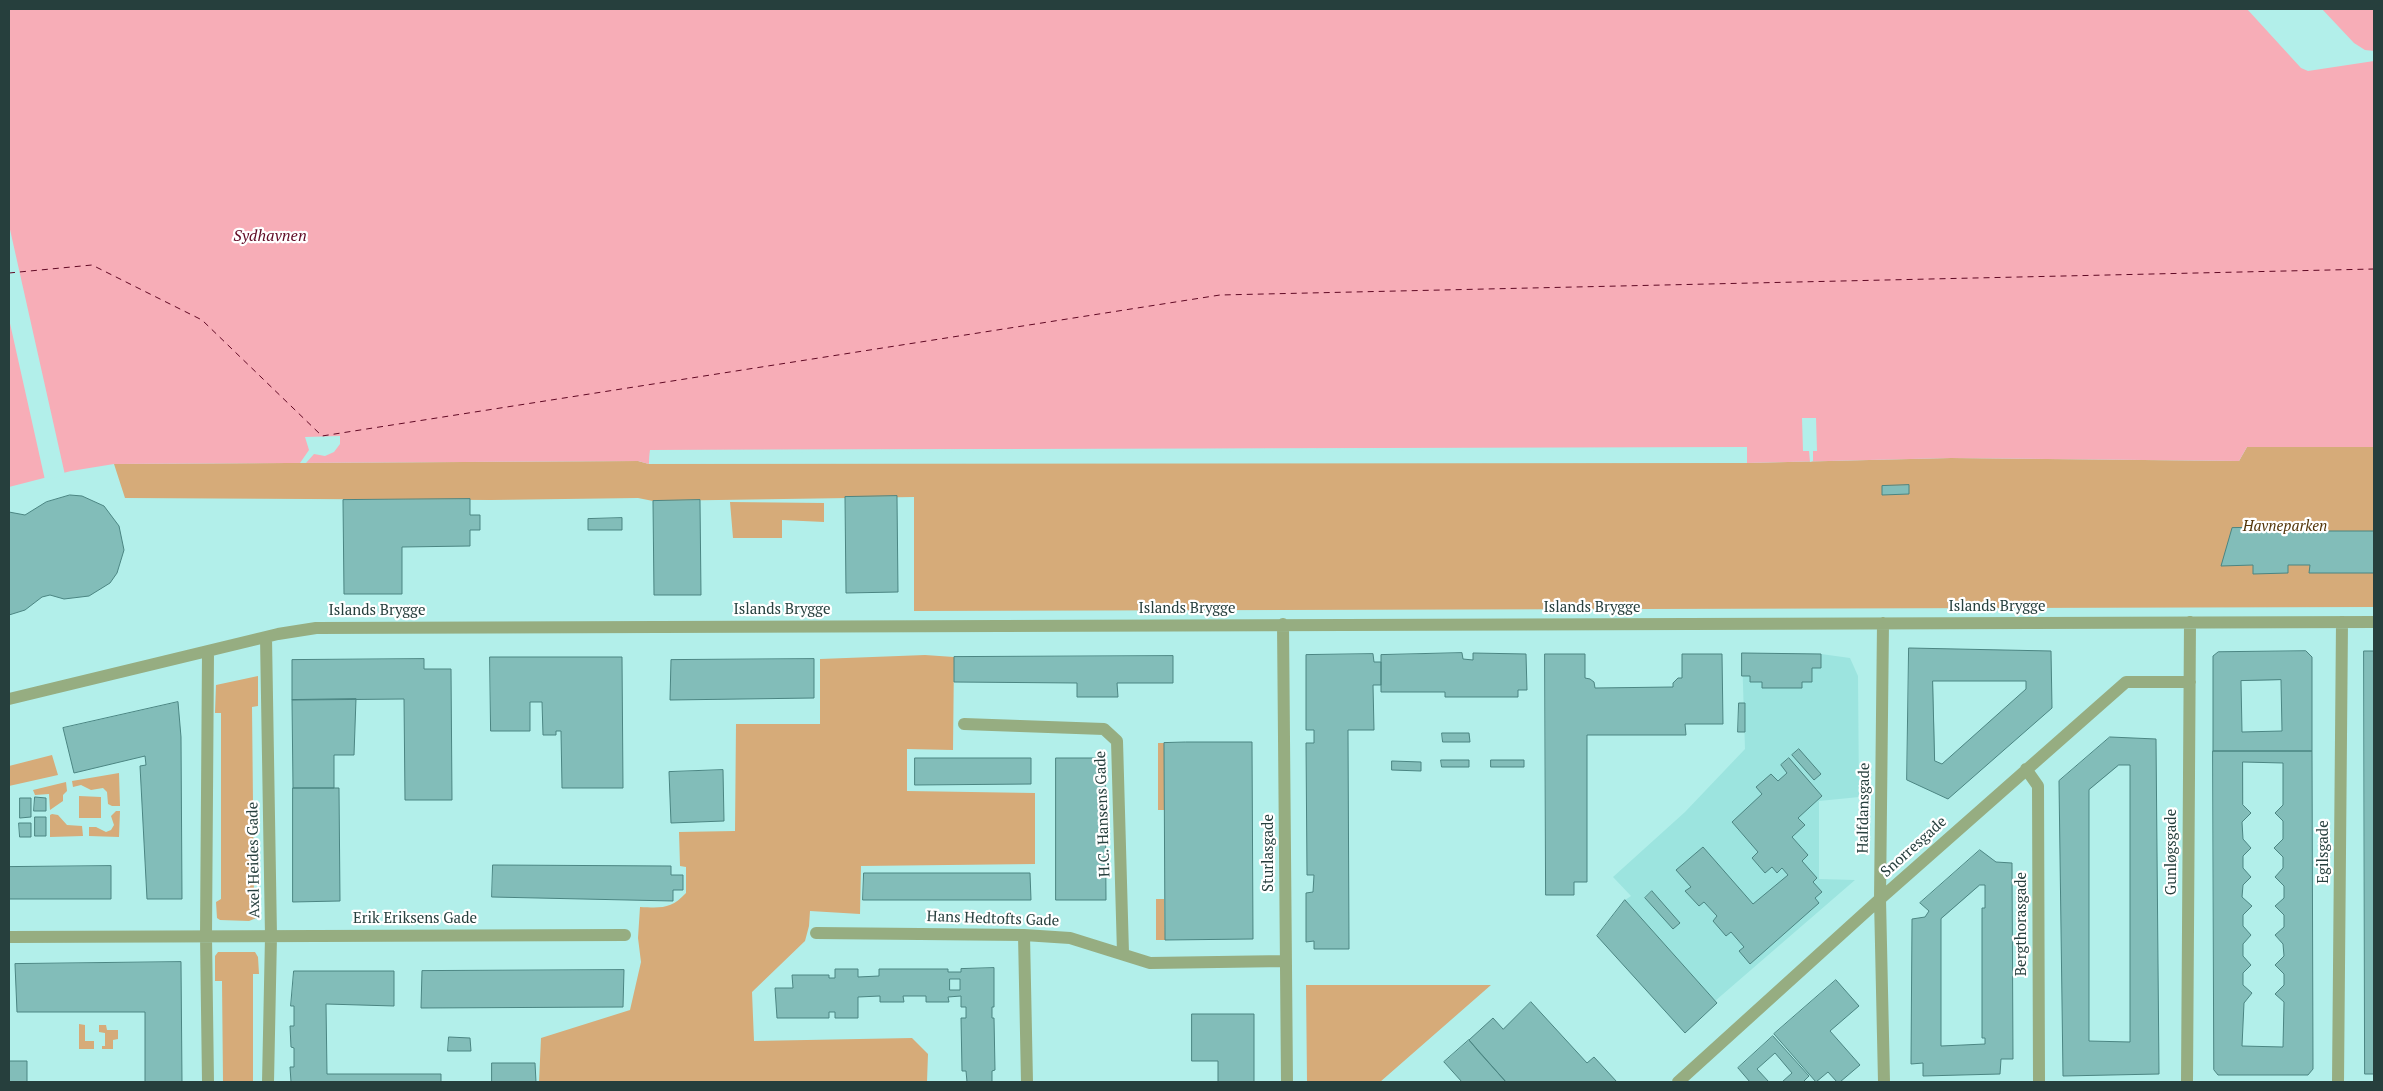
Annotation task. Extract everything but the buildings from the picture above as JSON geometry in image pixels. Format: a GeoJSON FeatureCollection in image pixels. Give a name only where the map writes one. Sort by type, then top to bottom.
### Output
{"type":"FeatureCollection","features":[{"type":"Feature","properties":{"kind":"street","name":"Gunløgsgade"},"geometry":{"type":"LineString","coordinates":[[2187,1082],[2190,622]]}},
{"type":"Feature","properties":{"kind":"street","name":"Egilsgade"},"geometry":{"type":"LineString","coordinates":[[2338,1082],[2342,622]]}},
{"type":"Feature","properties":{"kind":"street","name":"Islands Brygge"},"geometry":{"type":"LineString","coordinates":[[9,699],[266,637],[316,628],[2374,622]]}},
{"type":"Feature","properties":{"kind":"street","name":"Halfdansgade"},"geometry":{"type":"LineString","coordinates":[[1882,623],[1880,899],[1884,1082]]}},
{"type":"Feature","properties":{"kind":"street","name":"Sturlasgade"},"geometry":{"type":"LineString","coordinates":[[1283,624],[1287,1082]]}},
{"type":"Feature","properties":{"kind":"street","name":"Axel Heides Gade"},"geometry":{"type":"LineString","coordinates":[[266,637],[271,936],[268,1082]]}},
{"type":"Feature","properties":{"kind":"street"},"geometry":{"type":"LineString","coordinates":[[208,652],[206,936],[208,1082]]}},
{"type":"Feature","properties":{"kind":"street","name":"Snorresgade"},"geometry":{"type":"LineString","coordinates":[[1678,1082],[1880,899],[2126,682],[2190,682]]}},
{"type":"Feature","properties":{"kind":"street","name":"H.C. Hansens Gade"},"geometry":{"type":"LineString","coordinates":[[964,724],[1104,729],[1117,741],[1123,953]]}},
{"type":"Feature","properties":{"kind":"street","name":"Bergthorasgade"},"geometry":{"type":"LineString","coordinates":[[2026,769],[2038,786],[2039,1082]]}},
{"type":"Feature","properties":{"kind":"street","name":"Hans Hedtofts Gade"},"geometry":{"type":"LineString","coordinates":[[816,933],[1024,935],[1070,938],[1150,963],[1286,962]]}},
{"type":"Feature","properties":{"kind":"street","name":"Erik Eriksens Gade"},"geometry":{"type":"LineString","coordinates":[[206,936],[625,934]]}},
{"type":"Feature","properties":{"kind":"street"},"geometry":{"type":"LineString","coordinates":[[1024,935],[1027,1082]]}},
{"type":"Feature","properties":{"kind":"street"},"geometry":{"type":"LineString","coordinates":[[9,937],[206,936]]}},
{"type":"Feature","properties":{"kind":"shaded area"},"geometry":{"type":"Polygon","coordinates":[[[1742,653],[1821,654],[1850,658],[1858,676],[1859,797],[1819,801],[1819,879],[1855,880],[1715,1001],[1625,900],[1631,896],[1613,877],[1685,812],[1745,749],[1742,653]]]}},
{"type":"Feature","properties":{"kind":"green space","name":"Havneparken"},"geometry":{"type":"Polygon","coordinates":[[[2247,447],[2374,447],[2374,607],[914,611],[914,497],[653,501],[638,498],[491,500],[125,498],[114,464],[638,461],[649,464],[1747,463],[1951,458],[2239,461],[2247,447]]]}},
{"type":"Feature","properties":{"kind":"green space"},"geometry":{"type":"Polygon","coordinates":[[[730,502],[824,503],[824,522],[782,520],[782,538],[733,538],[730,502]]]}},
{"type":"Feature","properties":{"kind":"green space"},"geometry":{"type":"Polygon","coordinates":[[[925,655],[954,657],[953,750],[907,749],[907,791],[1035,793],[1035,864],[861,866],[860,914],[810,911],[805,941],[752,992],[754,1041],[912,1038],[928,1054],[927,1082],[539,1082],[541,1038],[630,1010],[641,962],[638,938],[640,907],[671,905],[686,893],[686,867],[680,866],[679,832],[735,831],[736,724],[820,724],[820,659],[925,655]]]}},
{"type":"Feature","properties":{"kind":"green space"},"geometry":{"type":"Polygon","coordinates":[[[258,676],[258,706],[252,707],[254,899],[259,899],[259,917],[249,921],[220,920],[217,918],[216,902],[221,899],[221,713],[215,713],[216,685],[258,676]]]}},
{"type":"Feature","properties":{"kind":"green space"},"geometry":{"type":"Polygon","coordinates":[[[1158,743],[1164,743],[1164,810],[1158,810],[1158,743]]]}},
{"type":"Feature","properties":{"kind":"green space"},"geometry":{"type":"Polygon","coordinates":[[[52,755],[58,775],[9,786],[9,766],[52,755]]]}},
{"type":"Feature","properties":{"kind":"green space"},"geometry":{"type":"Polygon","coordinates":[[[119,773],[120,806],[108,804],[107,792],[103,788],[91,790],[81,785],[73,787],[72,781],[119,773]]]}},
{"type":"Feature","properties":{"kind":"green space"},"geometry":{"type":"Polygon","coordinates":[[[66,782],[67,791],[63,795],[63,801],[50,810],[49,794],[35,795],[33,790],[66,782]]]}},
{"type":"Feature","properties":{"kind":"green space"},"geometry":{"type":"Polygon","coordinates":[[[79,796],[101,797],[101,818],[79,818],[79,796]]]}},
{"type":"Feature","properties":{"kind":"green space"},"geometry":{"type":"Polygon","coordinates":[[[116,811],[120,811],[119,837],[89,836],[89,827],[96,827],[106,832],[111,830],[114,825],[111,816],[116,811]]]}},
{"type":"Feature","properties":{"kind":"green space"},"geometry":{"type":"Polygon","coordinates":[[[50,815],[58,815],[67,825],[82,826],[83,836],[50,837],[50,815]]]}},
{"type":"Feature","properties":{"kind":"green space"},"geometry":{"type":"Polygon","coordinates":[[[1156,899],[1164,899],[1165,940],[1156,940],[1156,899]]]}},
{"type":"Feature","properties":{"kind":"green space"},"geometry":{"type":"Polygon","coordinates":[[[218,952],[255,952],[258,957],[259,974],[253,974],[253,1082],[223,1082],[222,981],[215,981],[215,956],[218,952]]]}},
{"type":"Feature","properties":{"kind":"green space"},"geometry":{"type":"Polygon","coordinates":[[[1306,985],[1491,985],[1380,1082],[1307,1082],[1306,985]]]}},
{"type":"Feature","properties":{"kind":"green space"},"geometry":{"type":"Polygon","coordinates":[[[79,1024],[85,1025],[85,1041],[94,1041],[94,1049],[79,1049],[79,1024]]]}},
{"type":"Feature","properties":{"kind":"green space"},"geometry":{"type":"Polygon","coordinates":[[[99,1025],[106,1025],[107,1030],[118,1030],[118,1039],[113,1040],[113,1049],[102,1049],[102,1046],[105,1046],[105,1033],[99,1032],[99,1025]]]}},
{"type":"Feature","properties":{"kind":"water","name":"Sydhavnen"},"geometry":{"type":"Polygon","coordinates":[[[9,9],[2374,9],[2374,447],[2247,447],[2239,461],[1951,458],[1747,463],[1747,448],[650,450],[649,464],[638,461],[114,464],[71,471],[9,487],[9,9]]]}},
{"type":"Feature","properties":{"kind":"pier"},"geometry":{"type":"Polygon","coordinates":[[[2247,9],[2322,9],[2354,43],[2365,50],[2374,51],[2374,61],[2308,71],[2301,68],[2247,9]]]}},
{"type":"Feature","properties":{"kind":"pier"},"geometry":{"type":"Polygon","coordinates":[[[9,225],[65,475],[45,480],[9,319],[9,225]]]}},
{"type":"Feature","properties":{"kind":"pier"},"geometry":{"type":"Polygon","coordinates":[[[1802,418],[1816,418],[1817,451],[1813,451],[1813,461],[1810,462],[1809,451],[1803,451],[1802,418]]]}},
{"type":"Feature","properties":{"kind":"pier"},"geometry":{"type":"Polygon","coordinates":[[[340,436],[340,444],[334,452],[325,456],[314,454],[306,463],[300,463],[309,450],[305,437],[340,436]]]}},
{"type":"Feature","properties":{"kind":"pier"},"geometry":{"type":"Polygon","coordinates":[[[1747,447],[1747,463],[1744,463],[1744,450],[652,453],[652,464],[649,464],[650,450],[1747,447]]]}},
{"type":"Feature","properties":{"kind":"ferry route"},"geometry":{"type":"LineString","coordinates":[[9,273],[92,265],[202,320],[322,436],[1220,295],[2374,269]]}}]}
